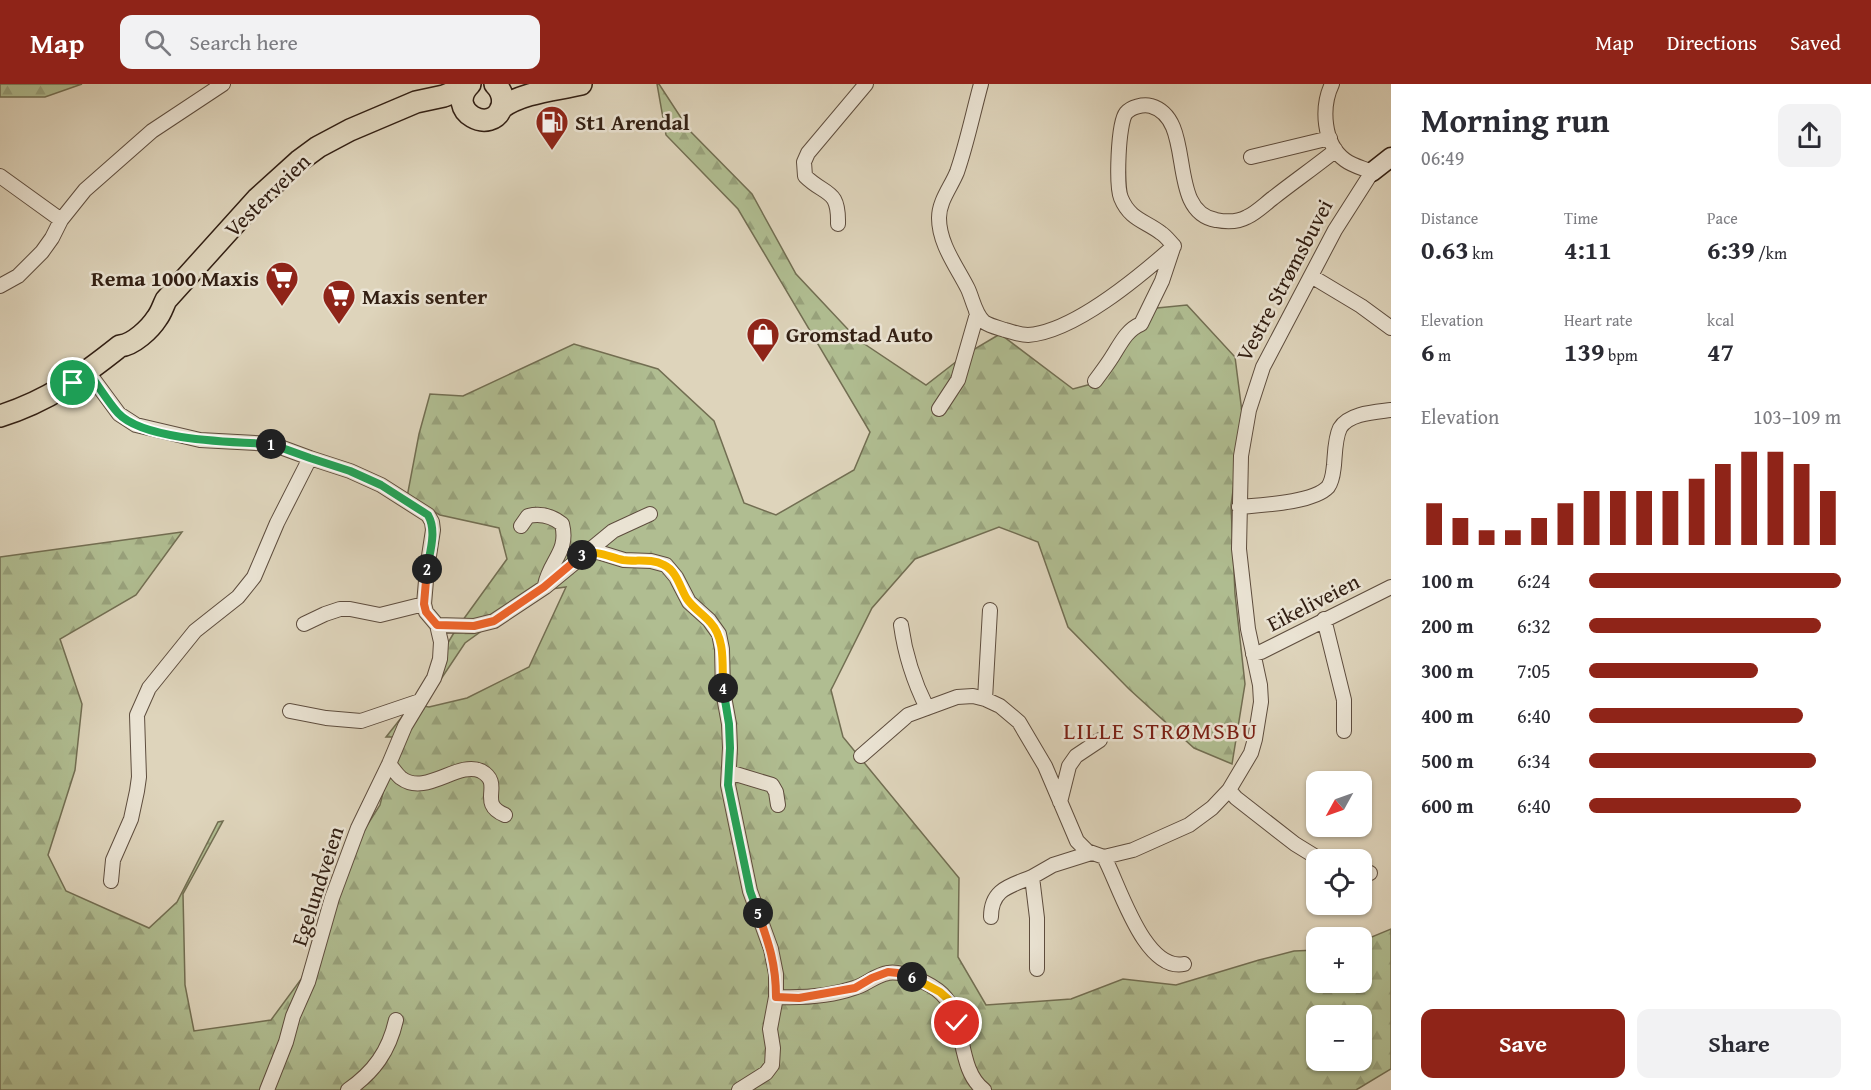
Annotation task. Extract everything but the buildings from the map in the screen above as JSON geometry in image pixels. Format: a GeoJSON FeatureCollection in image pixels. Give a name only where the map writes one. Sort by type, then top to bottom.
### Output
{"type":"FeatureCollection","features":[{"type":"Feature","properties":{"kind":"main road"},"geometry":{"type":"LineString","coordinates":[[501,108],[502,95],[496,84],[516,84]]}},
{"type":"Feature","properties":{"kind":"main road"},"geometry":{"type":"LineString","coordinates":[[501,108],[509,102],[528,96],[581,84]]}},
{"type":"Feature","properties":{"kind":"main road"},"geometry":{"type":"LineString","coordinates":[[468,86],[462,99],[469,115]]}},
{"type":"Feature","properties":{"kind":"main road","name":"Vesterveien"},"geometry":{"type":"LineString","coordinates":[[0,416],[42,400],[88,372],[120,346],[124,335],[153,308],[166,300],[257,199],[318,147],[350,130],[416,102],[444,96],[468,86]]}},
{"type":"Feature","properties":{"kind":"main road","name":"Vesterveien"},"geometry":{"type":"LineString","coordinates":[[386,115],[443,110],[487,120],[497,114],[501,108]]}},
{"type":"Feature","properties":{"kind":"main road","name":"Vestre Strømsbuvei"},"geometry":{"type":"LineString","coordinates":[[1372,172],[1391,158]]}},
{"type":"Feature","properties":{"kind":"street"},"geometry":{"type":"LineString","coordinates":[[0,286],[18,276],[31,265],[47,245],[61,220],[85,190],[152,130],[223,84]]}},
{"type":"Feature","properties":{"kind":"street"},"geometry":{"type":"LineString","coordinates":[[838,224],[838,210],[832,195],[805,176],[804,162],[808,153],[866,84]]}},
{"type":"Feature","properties":{"kind":"street"},"geometry":{"type":"LineString","coordinates":[[939,409],[960,374],[977,314],[972,297],[941,236],[939,216],[942,203],[957,173],[981,84]]}},
{"type":"Feature","properties":{"kind":"street"},"geometry":{"type":"LineString","coordinates":[[1332,84],[1325,110],[1327,130],[1342,159],[1372,172]]}},
{"type":"Feature","properties":{"kind":"street"},"geometry":{"type":"LineString","coordinates":[[1174,246],[1162,233],[1141,222],[1130,213],[1121,199],[1118,172],[1121,129],[1127,111],[1136,106],[1148,105],[1161,111],[1171,123],[1187,190],[1193,205],[1206,218],[1226,222],[1247,218],[1331,154],[1333,143]]}},
{"type":"Feature","properties":{"kind":"street"},"geometry":{"type":"LineString","coordinates":[[1251,157],[1333,143]]}},
{"type":"Feature","properties":{"kind":"street","name":"Vestre Strømsbuvei"},"geometry":{"type":"LineString","coordinates":[[991,917],[991,905],[994,899],[1006,888],[1053,865],[1133,850],[1189,825],[1212,808],[1229,790],[1251,753],[1261,702],[1260,686],[1248,629],[1239,549],[1241,456],[1249,410],[1263,367],[1335,230],[1372,172]]}},
{"type":"Feature","properties":{"kind":"street"},"geometry":{"type":"LineString","coordinates":[[0,176],[61,220]]}},
{"type":"Feature","properties":{"kind":"street"},"geometry":{"type":"LineString","coordinates":[[976,311],[984,322],[1020,335],[1055,329],[1072,322],[1098,306],[1174,246]]}},
{"type":"Feature","properties":{"kind":"street"},"geometry":{"type":"LineString","coordinates":[[1095,381],[1121,340],[1141,324],[1162,281],[1174,246]]}},
{"type":"Feature","properties":{"kind":"street"},"geometry":{"type":"LineString","coordinates":[[1311,276],[1361,306],[1391,328]]}},
{"type":"Feature","properties":{"kind":"street"},"geometry":{"type":"LineString","coordinates":[[88,372],[119,414],[136,425],[200,440],[272,444],[350,471],[381,485],[428,515],[433,530],[424,604],[380,615],[340,609],[304,624]]}},
{"type":"Feature","properties":{"kind":"street"},"geometry":{"type":"LineString","coordinates":[[1239,507],[1283,504],[1319,493],[1332,480],[1341,428],[1353,418],[1391,410]]}},
{"type":"Feature","properties":{"kind":"street"},"geometry":{"type":"LineString","coordinates":[[111,881],[113,860],[130,819],[137,791],[139,777],[137,715],[149,688],[195,631],[238,597],[254,577],[277,523],[310,458]]}},
{"type":"Feature","properties":{"kind":"street"},"geometry":{"type":"LineString","coordinates":[[520,526],[528,516],[536,514],[553,517],[562,524],[564,544],[544,587]]}},
{"type":"Feature","properties":{"kind":"street"},"geometry":{"type":"LineString","coordinates":[[437,625],[474,626],[494,621],[544,587],[613,531],[650,514]]}},
{"type":"Feature","properties":{"kind":"street"},"geometry":{"type":"LineString","coordinates":[[581,556],[598,552],[624,560],[651,561],[666,565],[676,577],[689,602],[717,629],[719,634],[722,649],[723,691],[729,724],[728,785],[750,891],[771,949],[776,974],[776,997],[770,1029],[773,1048],[772,1065],[766,1073],[739,1090]]}},
{"type":"Feature","properties":{"kind":"street","name":"Eikeliveien"},"geometry":{"type":"LineString","coordinates":[[1253,654],[1391,587]]}},
{"type":"Feature","properties":{"kind":"street","name":"Egelundveien"},"geometry":{"type":"LineString","coordinates":[[267,1090],[286,1042],[293,1016],[308,982],[332,898],[358,828],[405,726],[434,678],[440,659],[441,642],[437,625],[426,612],[424,604]]}},
{"type":"Feature","properties":{"kind":"street"},"geometry":{"type":"LineString","coordinates":[[985,699],[990,610]]}},
{"type":"Feature","properties":{"kind":"street"},"geometry":{"type":"LineString","coordinates":[[1324,620],[1344,700],[1344,731]]}},
{"type":"Feature","properties":{"kind":"street"},"geometry":{"type":"LineString","coordinates":[[901,625],[913,676],[927,708]]}},
{"type":"Feature","properties":{"kind":"street"},"geometry":{"type":"LineString","coordinates":[[861,756],[908,715],[957,697],[973,696],[1000,706],[1019,722],[1045,766],[1077,841],[1087,851],[1098,855],[1112,870],[1129,916],[1148,944],[1159,956],[1176,966],[1184,964]]}},
{"type":"Feature","properties":{"kind":"street"},"geometry":{"type":"LineString","coordinates":[[290,711],[326,718],[361,721],[420,701]]}},
{"type":"Feature","properties":{"kind":"street"},"geometry":{"type":"LineString","coordinates":[[1060,802],[1070,766],[1076,756],[1100,740]]}},
{"type":"Feature","properties":{"kind":"street"},"geometry":{"type":"LineString","coordinates":[[389,764],[401,778],[414,784],[433,781],[466,769],[480,770],[490,778],[492,783],[490,804],[495,811],[505,815]]}},
{"type":"Feature","properties":{"kind":"street"},"geometry":{"type":"LineString","coordinates":[[729,772],[772,785],[776,792],[778,805]]}},
{"type":"Feature","properties":{"kind":"street"},"geometry":{"type":"LineString","coordinates":[[1229,790],[1236,798],[1306,851]]}},
{"type":"Feature","properties":{"kind":"street"},"geometry":{"type":"LineString","coordinates":[[1032,877],[1037,918],[1037,969]]}},
{"type":"Feature","properties":{"kind":"street"},"geometry":{"type":"LineString","coordinates":[[776,997],[799,998],[855,988],[888,972],[919,979],[949,1000],[969,1067],[984,1090]]}},
{"type":"Feature","properties":{"kind":"street"},"geometry":{"type":"LineString","coordinates":[[348,1090],[374,1067],[386,1051],[396,1020]]}},
{"type":"Feature","properties":{"kind":"green space"},"geometry":{"type":"Polygon","coordinates":[[[0,84],[82,84],[45,97],[0,97],[0,84]]]}},
{"type":"Feature","properties":{"kind":"green space"},"geometry":{"type":"Polygon","coordinates":[[[657,84],[689,130],[752,194],[796,274],[857,339],[926,385],[966,354],[1000,334],[1073,389],[1095,383],[1147,309],[1187,305],[1235,357],[1243,420],[1231,505],[1235,594],[1245,684],[1232,764],[1194,748],[1129,689],[1068,627],[1038,542],[999,527],[915,559],[872,608],[831,690],[843,737],[959,878],[958,957],[986,1005],[1071,999],[1123,979],[1176,985],[1259,960],[1294,951],[1306,950],[1306,993],[1372,993],[1372,937],[1391,929],[1391,1069],[1356,1090],[0,1090],[0,557],[182,532],[136,595],[60,639],[82,704],[75,770],[48,855],[66,891],[149,928],[177,902],[218,822],[223,821],[183,894],[185,985],[194,1031],[271,1020],[302,978],[331,882],[380,805],[397,737],[386,737],[409,708],[455,631],[507,559],[499,528],[440,515],[407,497],[419,434],[430,394],[463,396],[574,344],[658,369],[714,421],[744,503],[776,515],[854,470],[870,432],[738,209],[666,135],[657,84]],[[566,587],[537,591],[465,643],[423,706],[429,707],[467,698],[529,667],[566,587]]]}},
{"type":"Feature","properties":{"kind":"place","name":"St1 Arendal"},"geometry":{"type":"Point","coordinates":[552,151]}},
{"type":"Feature","properties":{"kind":"place","name":"Rema 1000 Maxis"},"geometry":{"type":"Point","coordinates":[282,307]}},
{"type":"Feature","properties":{"kind":"place","name":"Maxis senter"},"geometry":{"type":"Point","coordinates":[339,325]}},
{"type":"Feature","properties":{"kind":"place","name":"Gromstad Auto"},"geometry":{"type":"Point","coordinates":[763,363]}},
{"type":"Feature","properties":{"kind":"district","name":"LILLE STRØMSBU"},"geometry":{"type":"Point","coordinates":[1161,730]}},
{"type":"Feature","properties":{"kind":"route"},"geometry":{"type":"LineString","coordinates":[[73,383],[88,372],[119,414],[136,425],[200,440],[272,444],[350,471],[410,502],[428,515],[432,522],[424,604],[426,612],[437,625],[474,626],[494,621],[544,587],[586,553],[598,552],[624,560],[651,561],[666,565],[676,577],[689,602],[709,620],[719,634],[722,649],[723,691],[729,724],[728,785],[750,891],[771,949],[776,974],[776,997],[799,998],[855,988],[888,972],[898,973],[919,979],[940,992],[949,1000],[957,1023]]}}]}
